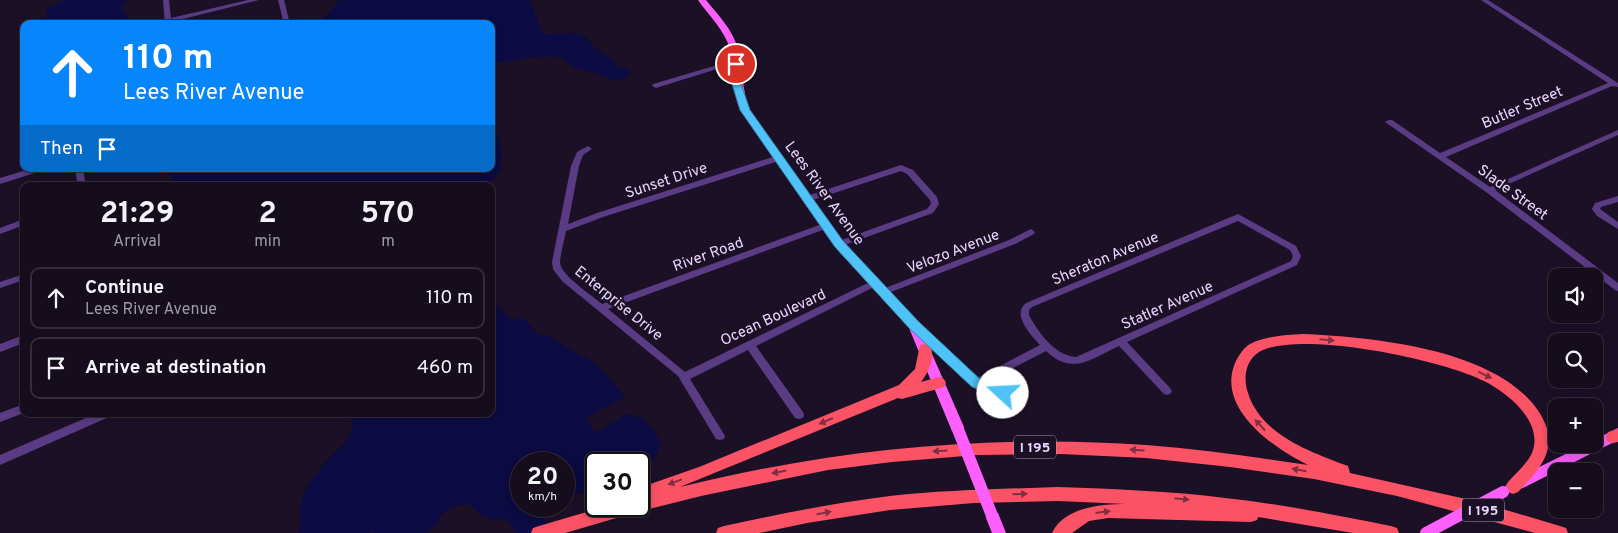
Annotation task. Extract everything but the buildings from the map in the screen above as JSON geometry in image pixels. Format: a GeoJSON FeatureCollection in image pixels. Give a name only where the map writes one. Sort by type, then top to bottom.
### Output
{"type":"FeatureCollection","features":[{"type":"Feature","properties":{"kind":"highway"},"geometry":{"type":"LineString","coordinates":[[1432,497],[1320,463],[1296,452],[1274,438],[1256,422],[1240,395],[1237,384],[1238,373],[1247,356],[1254,349],[1275,341],[1321,340],[1401,349],[1453,362],[1487,376],[1503,385],[1531,411],[1541,431],[1542,440],[1536,460],[1508,490]]}},
{"type":"Feature","properties":{"kind":"highway"},"geometry":{"type":"LineString","coordinates":[[650,491],[703,472],[904,389],[918,377],[924,366],[925,348]]}},
{"type":"Feature","properties":{"kind":"highway"},"geometry":{"type":"LineString","coordinates":[[871,402],[939,383]]}},
{"type":"Feature","properties":{"kind":"highway","name":"I 195"},"geometry":{"type":"LineString","coordinates":[[650,502],[718,484],[815,465],[921,452],[1007,447],[1123,449],[1220,458],[1320,473],[1432,497],[1560,533]]}},
{"type":"Feature","properties":{"kind":"highway"},"geometry":{"type":"LineString","coordinates":[[724,533],[818,514],[884,504],[956,497],[1025,494],[1105,494],[1176,499],[1254,508],[1391,533]]}},
{"type":"Feature","properties":{"kind":"highway"},"geometry":{"type":"LineString","coordinates":[[1060,533],[1077,519],[1088,514],[1108,511],[1195,512],[1333,521]]}},
{"type":"Feature","properties":{"kind":"highway"},"geometry":{"type":"LineString","coordinates":[[563,526],[585,516]]}},
{"type":"Feature","properties":{"kind":"highway"},"geometry":{"type":"LineString","coordinates":[[538,533],[594,517]]}},
{"type":"Feature","properties":{"kind":"highway"},"geometry":{"type":"LineString","coordinates":[[1534,525],[1568,533]]}},
{"type":"Feature","properties":{"kind":"main road","name":"Lees River Avenue"},"geometry":{"type":"LineString","coordinates":[[702,0],[729,36],[735,50],[737,84],[745,110],[839,244],[914,326],[925,348],[999,533]]}},
{"type":"Feature","properties":{"kind":"main road"},"geometry":{"type":"LineString","coordinates":[[1426,533],[1616,435]]}},
{"type":"Feature","properties":{"kind":"street"},"geometry":{"type":"LineString","coordinates":[[166,0],[168,20]]}},
{"type":"Feature","properties":{"kind":"street"},"geometry":{"type":"LineString","coordinates":[[176,20],[256,0]]}},
{"type":"Feature","properties":{"kind":"street"},"geometry":{"type":"LineString","coordinates":[[281,0],[286,20]]}},
{"type":"Feature","properties":{"kind":"street"},"geometry":{"type":"LineString","coordinates":[[1484,0],[1616,85]]}},
{"type":"Feature","properties":{"kind":"street"},"geometry":{"type":"LineString","coordinates":[[656,86],[716,67],[736,64]]}},
{"type":"Feature","properties":{"kind":"street","name":"Butler Street"},"geometry":{"type":"LineString","coordinates":[[1441,156],[1616,85]]}},
{"type":"Feature","properties":{"kind":"street","name":"Slade Street"},"geometry":{"type":"LineString","coordinates":[[1389,122],[1489,190],[1618,288]]}},
{"type":"Feature","properties":{"kind":"street"},"geometry":{"type":"LineString","coordinates":[[1489,190],[1618,132]]}},
{"type":"Feature","properties":{"kind":"street","name":"Enterprise Drive"},"geometry":{"type":"LineString","coordinates":[[588,149],[580,154],[575,166],[556,262],[558,269],[565,279],[684,377],[720,436]]}},
{"type":"Feature","properties":{"kind":"street","name":"Sunset Drive"},"geometry":{"type":"LineString","coordinates":[[562,229],[779,158]]}},
{"type":"Feature","properties":{"kind":"street"},"geometry":{"type":"LineString","coordinates":[[807,199],[901,168],[910,172],[934,199],[936,204],[930,211],[839,244]]}},
{"type":"Feature","properties":{"kind":"street"},"geometry":{"type":"LineString","coordinates":[[0,181],[28,172]]}},
{"type":"Feature","properties":{"kind":"street"},"geometry":{"type":"LineString","coordinates":[[1618,198],[1598,205],[1596,209],[1600,214],[1618,226]]}},
{"type":"Feature","properties":{"kind":"street","name":"Statler Avenue"},"geometry":{"type":"LineString","coordinates":[[1047,346],[1059,356],[1072,361],[1294,262],[1297,256],[1293,248],[1238,217]]}},
{"type":"Feature","properties":{"kind":"street","name":"Sheraton Avenue"},"geometry":{"type":"LineString","coordinates":[[1047,346],[1024,316],[1025,308],[1029,305],[1238,217]]}},
{"type":"Feature","properties":{"kind":"street"},"geometry":{"type":"LineString","coordinates":[[0,231],[20,224]]}},
{"type":"Feature","properties":{"kind":"street","name":"River Road"},"geometry":{"type":"LineString","coordinates":[[600,308],[826,226]]}},
{"type":"Feature","properties":{"kind":"street","name":"Velozo Avenue"},"geometry":{"type":"LineString","coordinates":[[879,288],[1012,242],[1030,232]]}},
{"type":"Feature","properties":{"kind":"street"},"geometry":{"type":"LineString","coordinates":[[0,285],[20,278]]}},
{"type":"Feature","properties":{"kind":"street","name":"Ocean Boulevard"},"geometry":{"type":"LineString","coordinates":[[684,377],[750,345],[879,288]]}},
{"type":"Feature","properties":{"kind":"street"},"geometry":{"type":"LineString","coordinates":[[914,326],[976,383],[1003,393]]}},
{"type":"Feature","properties":{"kind":"street"},"geometry":{"type":"LineString","coordinates":[[0,348],[20,340]]}},
{"type":"Feature","properties":{"kind":"street"},"geometry":{"type":"LineString","coordinates":[[1120,341],[1167,391]]}},
{"type":"Feature","properties":{"kind":"street"},"geometry":{"type":"LineString","coordinates":[[750,345],[799,416]]}},
{"type":"Feature","properties":{"kind":"street"},"geometry":{"type":"LineString","coordinates":[[976,383],[1047,346]]}},
{"type":"Feature","properties":{"kind":"street"},"geometry":{"type":"LineString","coordinates":[[0,418],[20,410]]}},
{"type":"Feature","properties":{"kind":"street"},"geometry":{"type":"LineString","coordinates":[[0,460],[98,417]]}},
{"type":"Feature","properties":{"kind":"shaded area"},"geometry":{"type":"Polygon","coordinates":[[[64,0],[127,0],[120,6],[127,15],[126,20],[43,20],[47,17],[47,9],[64,0]]]}},
{"type":"Feature","properties":{"kind":"shaded area"},"geometry":{"type":"Polygon","coordinates":[[[339,0],[530,0],[543,34],[579,33],[618,66],[628,69],[631,73],[622,79],[612,79],[575,68],[563,59],[552,57],[535,57],[495,63],[495,20],[325,19],[339,0]]]}},
{"type":"Feature","properties":{"kind":"shaded area"},"geometry":{"type":"Polygon","coordinates":[[[495,134],[499,139],[501,165],[498,174],[489,182],[175,182],[168,173],[163,172],[495,172],[495,134]]]}},
{"type":"Feature","properties":{"kind":"shaded area"},"geometry":{"type":"Polygon","coordinates":[[[495,303],[513,320],[520,318],[526,320],[536,333],[549,336],[583,358],[586,356],[597,365],[623,394],[624,398],[586,418],[596,433],[625,415],[630,414],[639,418],[643,416],[643,421],[656,434],[659,440],[659,447],[650,462],[650,452],[585,452],[585,491],[575,495],[575,452],[510,452],[510,517],[543,517],[553,533],[517,533],[505,520],[484,517],[469,504],[459,505],[443,513],[438,521],[439,524],[424,533],[375,533],[374,531],[365,533],[299,533],[302,498],[317,472],[345,442],[352,430],[351,417],[495,417],[495,303]]]}},
{"type":"Feature","properties":{"kind":"route"},"geometry":{"type":"LineString","coordinates":[[736,64],[739,95],[745,110],[839,244],[907,316],[914,326],[976,383],[1003,393]]}}]}
